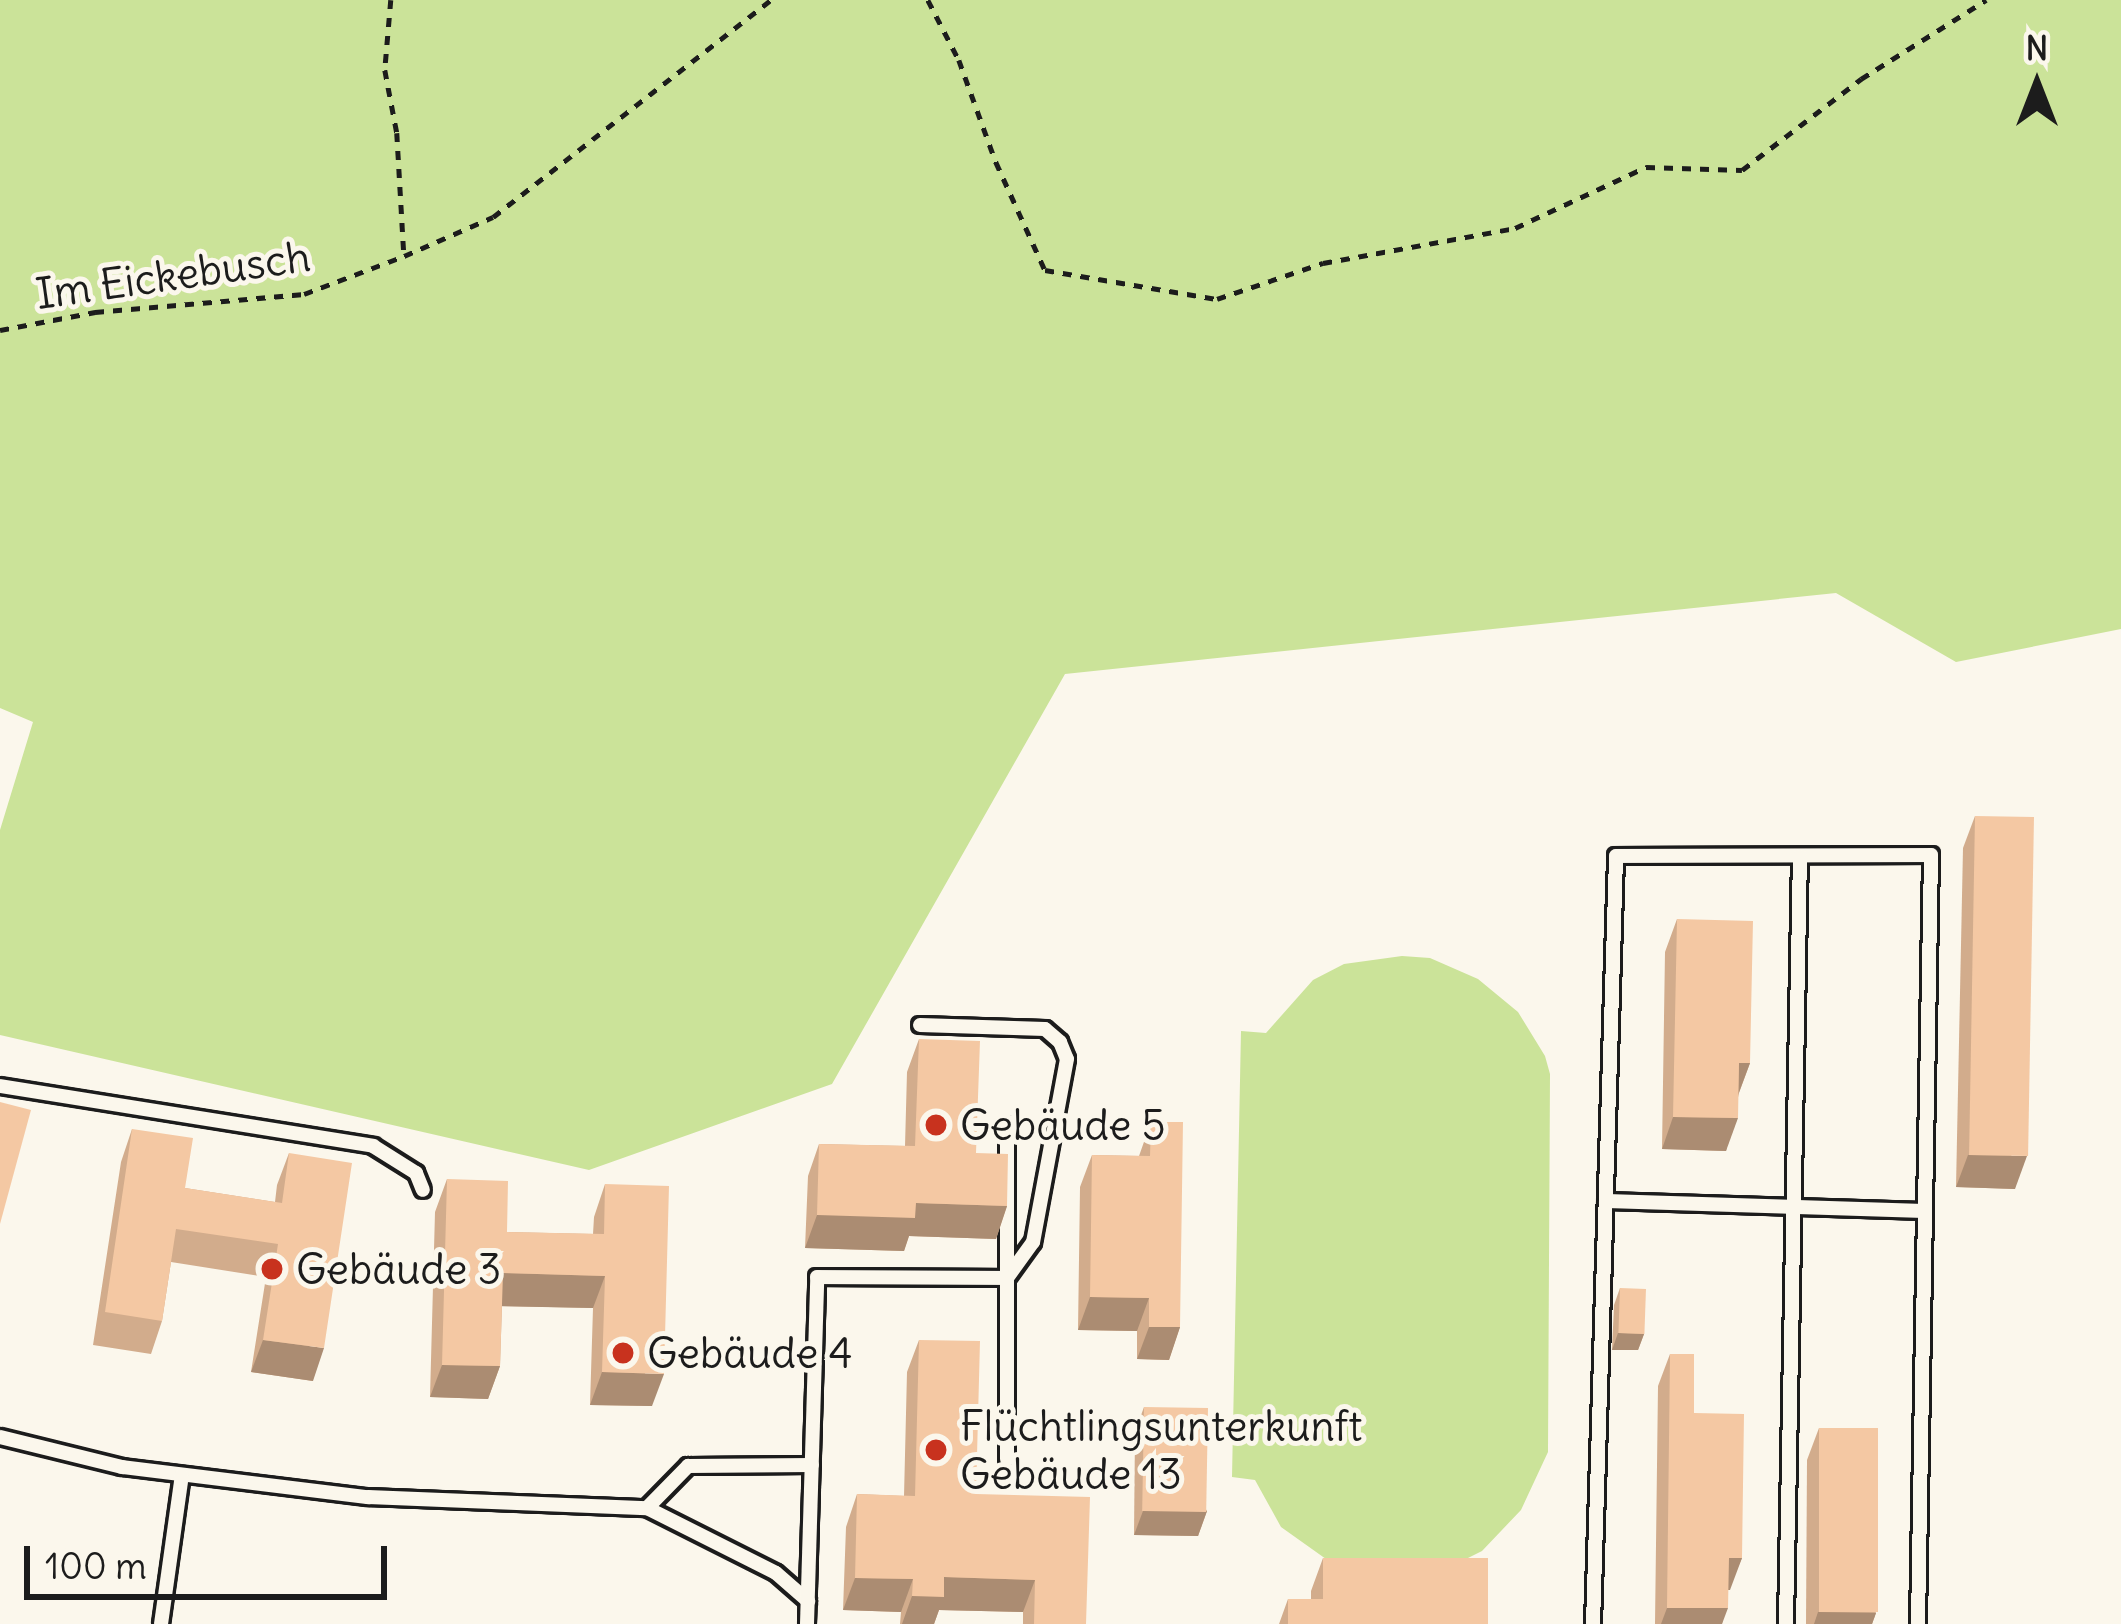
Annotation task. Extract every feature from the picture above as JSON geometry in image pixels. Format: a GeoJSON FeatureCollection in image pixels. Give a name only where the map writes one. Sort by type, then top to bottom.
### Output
{"type":"FeatureCollection","features":[{"type":"Feature","properties":{"kind":"lane"},"geometry":{"type":"LineString","coordinates":[[1593,1624],[1616,856],[1931,854],[1918,1624]]}},
{"type":"Feature","properties":{"kind":"lane"},"geometry":{"type":"LineString","coordinates":[[1786,1624],[1790,1207],[1800,856]]}},
{"type":"Feature","properties":{"kind":"lane"},"geometry":{"type":"LineString","coordinates":[[920,1025],[1045,1028],[1060,1042],[1067,1059],[1033,1242],[1007,1278]]}},
{"type":"Feature","properties":{"kind":"lane"},"geometry":{"type":"LineString","coordinates":[[0,1086],[374,1146],[416,1173],[423,1190]]}},
{"type":"Feature","properties":{"kind":"lane"},"geometry":{"type":"LineString","coordinates":[[1007,1125],[1007,1459]]}},
{"type":"Feature","properties":{"kind":"lane"},"geometry":{"type":"LineString","coordinates":[[1606,1201],[1925,1210]]}},
{"type":"Feature","properties":{"kind":"lane"},"geometry":{"type":"LineString","coordinates":[[808,1624],[817,1277],[1007,1278]]}},
{"type":"Feature","properties":{"kind":"lane"},"geometry":{"type":"LineString","coordinates":[[0,1437],[122,1467],[368,1497],[647,1508],[776,1573],[808,1601]]}},
{"type":"Feature","properties":{"kind":"lane"},"geometry":{"type":"LineString","coordinates":[[647,1508],[688,1466],[812,1465]]}},
{"type":"Feature","properties":{"kind":"lane"},"geometry":{"type":"LineString","coordinates":[[161,1624],[182,1474]]}},
{"type":"Feature","properties":{"kind":"path"},"geometry":{"type":"LineString","coordinates":[[391,0],[385,70],[397,133],[404,256]]}},
{"type":"Feature","properties":{"kind":"path","name":"Im Eickebusch"},"geometry":{"type":"LineString","coordinates":[[0,330],[95,312],[304,294],[404,256],[494,217],[771,0]]}},
{"type":"Feature","properties":{"kind":"path"},"geometry":{"type":"LineString","coordinates":[[928,0],[959,61],[996,162],[1045,270],[1217,299],[1323,263],[1515,228],[1646,167],[1742,170],[1861,79],[1986,0]]}},
{"type":"Feature","properties":{"kind":"green space"},"geometry":{"type":"Polygon","coordinates":[[[0,0],[2121,0],[2121,629],[1956,662],[1836,593],[1065,674],[832,1084],[589,1170],[0,1035],[0,830],[33,722],[0,708],[0,0]]]}},
{"type":"Feature","properties":{"kind":"green space"},"geometry":{"type":"Polygon","coordinates":[[[1402,956],[1430,958],[1478,979],[1518,1012],[1545,1056],[1550,1074],[1548,1452],[1521,1510],[1482,1551],[1454,1565],[1333,1564],[1281,1527],[1255,1480],[1232,1477],[1241,1031],[1266,1033],[1313,980],[1344,964],[1402,956]]]}},
{"type":"Feature","properties":{"kind":"building"},"geometry":{"type":"Polygon","coordinates":[[[1975,816],[2034,817],[2028,1156],[1969,1155],[1975,816]]]}},
{"type":"Feature","properties":{"kind":"building"},"geometry":{"type":"Polygon","coordinates":[[[1677,919],[1753,921],[1750,1063],[1739,1063],[1738,1118],[1673,1117],[1677,919]]]}},
{"type":"Feature","properties":{"kind":"building","name":"Gebäude 5"},"geometry":{"type":"Polygon","coordinates":[[[919,1039],[980,1041],[976,1153],[1008,1154],[1007,1206],[916,1203],[915,1218],[817,1215],[819,1144],[915,1146],[919,1039]]]}},
{"type":"Feature","properties":{"kind":"building"},"geometry":{"type":"Polygon","coordinates":[[[0,1102],[31,1110],[0,1224],[0,1102]]]}},
{"type":"Feature","properties":{"kind":"building"},"geometry":{"type":"Polygon","coordinates":[[[1151,1122],[1183,1122],[1180,1327],[1149,1327],[1149,1298],[1090,1297],[1092,1155],[1150,1156],[1151,1122]]]}},
{"type":"Feature","properties":{"kind":"building","name":"Gebäude 3"},"geometry":{"type":"Polygon","coordinates":[[[132,1129],[193,1138],[185,1188],[282,1203],[289,1153],[352,1163],[324,1348],[263,1340],[278,1244],[176,1229],[162,1321],[105,1312],[132,1129]]]}},
{"type":"Feature","properties":{"kind":"building","name":"Gebäude 4"},"geometry":{"type":"Polygon","coordinates":[[[447,1179],[508,1181],[507,1232],[604,1234],[605,1184],[669,1186],[664,1374],[602,1372],[605,1276],[503,1273],[500,1366],[442,1365],[447,1179]]]}},
{"type":"Feature","properties":{"kind":"building"},"geometry":{"type":"Polygon","coordinates":[[[1620,1288],[1646,1289],[1644,1334],[1618,1333],[1620,1288]]]}},
{"type":"Feature","properties":{"kind":"building","name":"Flüchtlingsunterkunft Gebäude 13"},"geometry":{"type":"Polygon","coordinates":[[[919,1340],[980,1341],[976,1494],[1090,1497],[1086,1624],[1034,1624],[1035,1580],[944,1577],[944,1597],[912,1596],[913,1579],[855,1578],[857,1494],[915,1496],[919,1340]]]}},
{"type":"Feature","properties":{"kind":"building"},"geometry":{"type":"Polygon","coordinates":[[[1670,1354],[1694,1354],[1694,1413],[1744,1414],[1742,1558],[1729,1558],[1728,1608],[1667,1608],[1670,1354]]]}},
{"type":"Feature","properties":{"kind":"building"},"geometry":{"type":"Polygon","coordinates":[[[1144,1407],[1208,1408],[1206,1512],[1142,1511],[1144,1407]]]}},
{"type":"Feature","properties":{"kind":"building"},"geometry":{"type":"Polygon","coordinates":[[[1819,1428],[1878,1428],[1878,1612],[1819,1612],[1819,1428]]]}},
{"type":"Feature","properties":{"kind":"building"},"geometry":{"type":"Polygon","coordinates":[[[1323,1558],[1488,1558],[1488,1624],[1288,1624],[1288,1599],[1323,1599],[1323,1558]]]}},
{"type":"Feature","properties":{"kind":"place","name":"Gebäude 5"},"geometry":{"type":"Point","coordinates":[936,1125]}},
{"type":"Feature","properties":{"kind":"place","name":"Gebäude 3"},"geometry":{"type":"Point","coordinates":[272,1269]}},
{"type":"Feature","properties":{"kind":"place","name":"Gebäude 4"},"geometry":{"type":"Point","coordinates":[623,1353]}},
{"type":"Feature","properties":{"kind":"place","name":"Flüchtlingsunterkunft Gebäude 13"},"geometry":{"type":"Point","coordinates":[936,1450]}}]}
